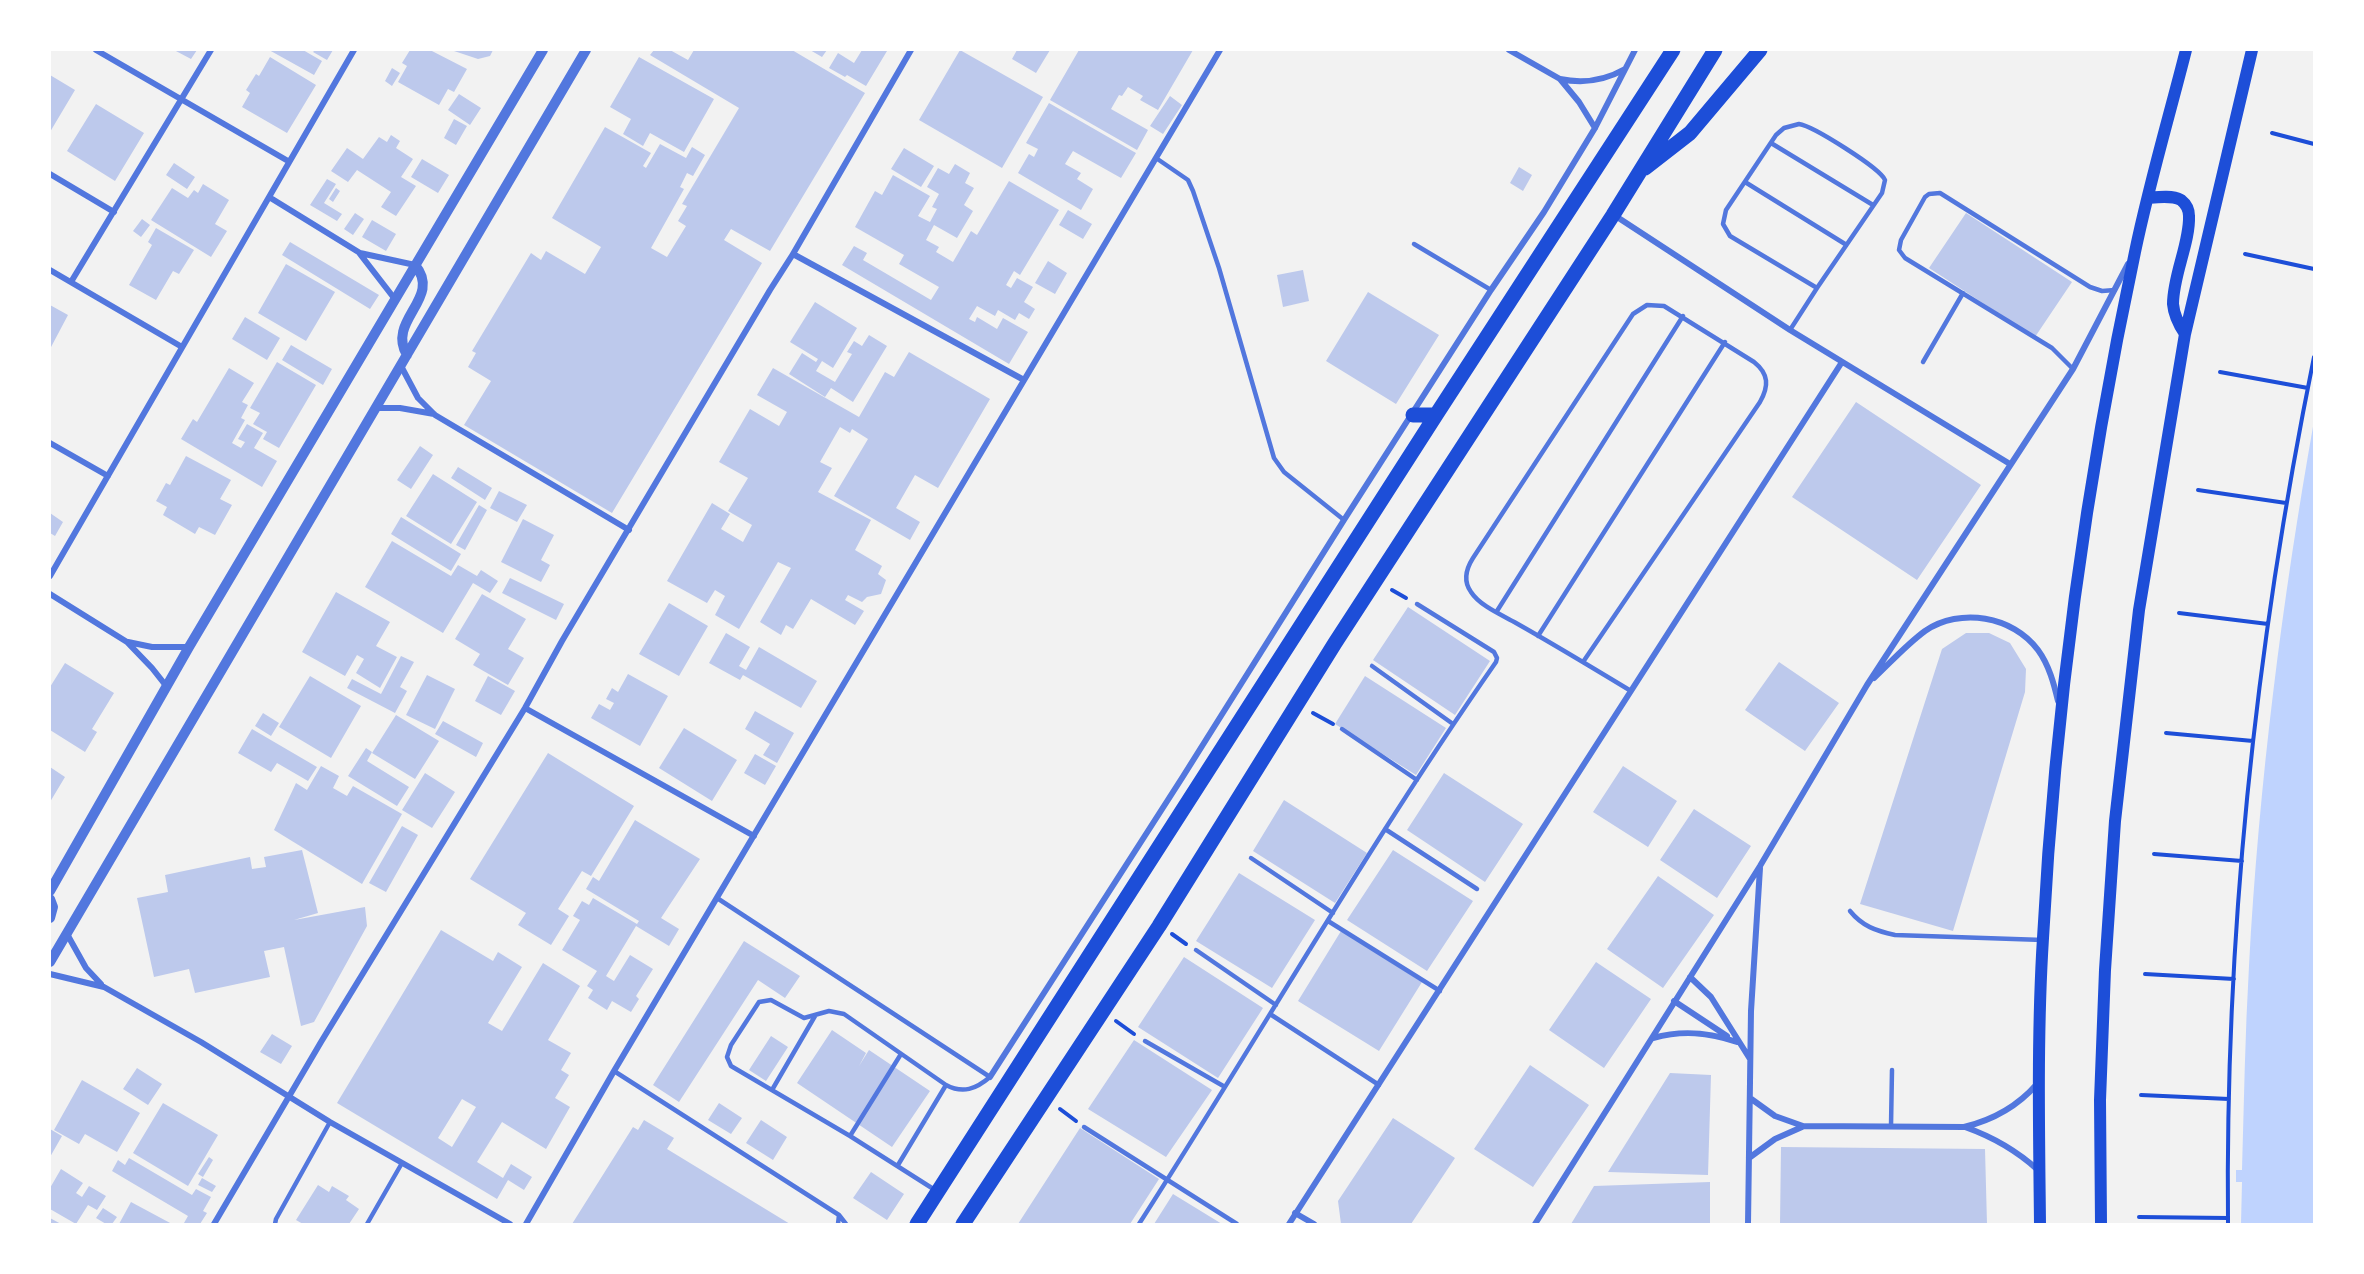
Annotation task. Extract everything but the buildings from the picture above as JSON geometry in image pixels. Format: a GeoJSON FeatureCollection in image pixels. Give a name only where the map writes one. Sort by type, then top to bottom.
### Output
{"type":"FeatureCollection","features":[{"type":"Feature","properties":{"kind":"main road"},"geometry":{"type":"LineString","coordinates":[[1654,79],[1659,50]]}},
{"type":"Feature","properties":{"kind":"main road"},"geometry":{"type":"LineString","coordinates":[[917,1224],[1673,50]]}},
{"type":"Feature","properties":{"kind":"main road"},"geometry":{"type":"LineString","coordinates":[[963,1224],[1159,926],[1375,581],[1614,215],[1715,50]]}},
{"type":"Feature","properties":{"kind":"main road"},"geometry":{"type":"LineString","coordinates":[[1638,173],[1690,133],[1760,50]]}},
{"type":"Feature","properties":{"kind":"main road"},"geometry":{"type":"LineString","coordinates":[[2040,1224],[2043,940],[2050,830],[2062,715],[2093,479],[2135,250],[2186,50]]}},
{"type":"Feature","properties":{"kind":"main road"},"geometry":{"type":"LineString","coordinates":[[2101,1224],[2100,1100],[2105,970],[2115,821],[2139,610],[2186,334],[2252,50]]}},
{"type":"Feature","properties":{"kind":"main road"},"geometry":{"type":"LineString","coordinates":[[2148,198],[2175,198],[2186,204],[2188,210],[2189,221],[2173,304],[2175,315],[2186,334]]}},
{"type":"Feature","properties":{"kind":"main road"},"geometry":{"type":"LineString","coordinates":[[1413,415],[1436,415]]}},
{"type":"Feature","properties":{"kind":"street"},"geometry":{"type":"LineString","coordinates":[[96,50],[288,161]]}},
{"type":"Feature","properties":{"kind":"street"},"geometry":{"type":"LineString","coordinates":[[71,282],[211,50]]}},
{"type":"Feature","properties":{"kind":"street"},"geometry":{"type":"LineString","coordinates":[[50,576],[354,50]]}},
{"type":"Feature","properties":{"kind":"street"},"geometry":{"type":"LineString","coordinates":[[50,891],[189,647],[543,50]]}},
{"type":"Feature","properties":{"kind":"street"},"geometry":{"type":"LineString","coordinates":[[50,962],[586,50]]}},
{"type":"Feature","properties":{"kind":"street"},"geometry":{"type":"LineString","coordinates":[[214,1224],[525,708],[770,290],[794,254],[911,50]]}},
{"type":"Feature","properties":{"kind":"street"},"geometry":{"type":"LineString","coordinates":[[526,1224],[614,1071],[1220,50]]}},
{"type":"Feature","properties":{"kind":"street"},"geometry":{"type":"LineString","coordinates":[[1509,50],[1560,79],[1573,82],[1601,80],[1626,68]]}},
{"type":"Feature","properties":{"kind":"street"},"geometry":{"type":"LineString","coordinates":[[990,1077],[1491,290],[1544,212],[1595,128],[1635,50]]}},
{"type":"Feature","properties":{"kind":"street"},"geometry":{"type":"LineString","coordinates":[[1560,79],[1580,102],[1595,128]]}},
{"type":"Feature","properties":{"kind":"street"},"geometry":{"type":"LineString","coordinates":[[50,174],[114,212]]}},
{"type":"Feature","properties":{"kind":"street"},"geometry":{"type":"LineString","coordinates":[[269,197],[360,253],[415,265],[422,276],[423,289],[403,330],[402,344],[407,355]]}},
{"type":"Feature","properties":{"kind":"street"},"geometry":{"type":"LineString","coordinates":[[1614,215],[1790,330],[2010,464]]}},
{"type":"Feature","properties":{"kind":"street"},"geometry":{"type":"LineString","coordinates":[[1535,1224],[1760,866],[1867,685],[2073,369],[2135,250]]}},
{"type":"Feature","properties":{"kind":"street"},"geometry":{"type":"LineString","coordinates":[[360,253],[394,298]]}},
{"type":"Feature","properties":{"kind":"street"},"geometry":{"type":"LineString","coordinates":[[794,254],[1024,380]]}},
{"type":"Feature","properties":{"kind":"street"},"geometry":{"type":"LineString","coordinates":[[50,270],[182,347]]}},
{"type":"Feature","properties":{"kind":"street"},"geometry":{"type":"LineString","coordinates":[[1289,1224],[1842,362]]}},
{"type":"Feature","properties":{"kind":"street"},"geometry":{"type":"LineString","coordinates":[[401,366],[411,388],[435,415],[629,530]]}},
{"type":"Feature","properties":{"kind":"street"},"geometry":{"type":"LineString","coordinates":[[377,408],[400,408],[435,415]]}},
{"type":"Feature","properties":{"kind":"street"},"geometry":{"type":"LineString","coordinates":[[50,443],[108,476]]}},
{"type":"Feature","properties":{"kind":"street"},"geometry":{"type":"LineString","coordinates":[[50,594],[127,642],[152,668],[166,687]]}},
{"type":"Feature","properties":{"kind":"street"},"geometry":{"type":"LineString","coordinates":[[1867,685],[1927,630],[1968,617],[1991,619],[2022,634],[2038,650],[2053,681],[2062,715]]}},
{"type":"Feature","properties":{"kind":"street"},"geometry":{"type":"LineString","coordinates":[[127,642],[152,648],[189,647]]}},
{"type":"Feature","properties":{"kind":"street"},"geometry":{"type":"LineString","coordinates":[[525,708],[754,836]]}},
{"type":"Feature","properties":{"kind":"street"},"geometry":{"type":"LineString","coordinates":[[1748,1224],[1753,963],[1760,866]]}},
{"type":"Feature","properties":{"kind":"street"},"geometry":{"type":"LineString","coordinates":[[50,898],[53,907],[50,918]]}},
{"type":"Feature","properties":{"kind":"street"},"geometry":{"type":"LineString","coordinates":[[66,933],[86,968],[104,987]]}},
{"type":"Feature","properties":{"kind":"street"},"geometry":{"type":"LineString","coordinates":[[50,974],[104,987],[201,1042],[330,1122],[510,1224]]}},
{"type":"Feature","properties":{"kind":"street"},"geometry":{"type":"LineString","coordinates":[[1690,977],[1711,997],[1737,1042],[1750,1059]]}},
{"type":"Feature","properties":{"kind":"street"},"geometry":{"type":"LineString","coordinates":[[1674,1001],[1737,1042]]}},
{"type":"Feature","properties":{"kind":"street"},"geometry":{"type":"LineString","coordinates":[[1653,1038],[1670,1034],[1695,1033],[1721,1036],[1737,1042]]}},
{"type":"Feature","properties":{"kind":"street"},"geometry":{"type":"LineString","coordinates":[[1750,1098],[1775,1116],[1803,1126],[1964,1127],[2007,1111],[2025,1097],[2040,1080]]}},
{"type":"Feature","properties":{"kind":"street"},"geometry":{"type":"LineString","coordinates":[[1749,1158],[1775,1139],[1803,1126]]}},
{"type":"Feature","properties":{"kind":"street"},"geometry":{"type":"LineString","coordinates":[[1964,1127],[1997,1140],[2012,1149],[2039,1172]]}},
{"type":"Feature","properties":{"kind":"street"},"geometry":{"type":"LineString","coordinates":[[1295,1213],[1314,1224]]}},
{"type":"Feature","properties":{"kind":"lane"},"geometry":{"type":"LineString","coordinates":[[1790,330],[1885,185],[1883,175],[1814,129],[1799,124],[1780,131],[1724,214],[1723,224],[1726,232],[1817,288]]}},
{"type":"Feature","properties":{"kind":"lane"},"geometry":{"type":"LineString","coordinates":[[1771,143],[1873,205]]}},
{"type":"Feature","properties":{"kind":"lane"},"geometry":{"type":"LineString","coordinates":[[1156,158],[1188,180],[1193,191],[1219,268],[1274,458],[1284,472],[1344,520]]}},
{"type":"Feature","properties":{"kind":"lane"},"geometry":{"type":"LineString","coordinates":[[1745,182],[1845,244]]}},
{"type":"Feature","properties":{"kind":"lane"},"geometry":{"type":"LineString","coordinates":[[2073,369],[2052,348],[1905,258],[1899,250],[1901,240],[1925,197],[1929,194],[1940,193],[2090,287],[2102,291],[2115,290]]}},
{"type":"Feature","properties":{"kind":"lane"},"geometry":{"type":"LineString","coordinates":[[1414,244],[1491,290]]}},
{"type":"Feature","properties":{"kind":"lane"},"geometry":{"type":"LineString","coordinates":[[1923,362],[1963,293]]}},
{"type":"Feature","properties":{"kind":"lane"},"geometry":{"type":"LineString","coordinates":[[1583,662],[1764,394],[1767,380],[1760,367],[1725,342],[1683,316],[1655,304],[1647,305],[1633,314],[1468,566],[1466,574],[1470,591],[1475,597],[1538,636],[1631,690]]}},
{"type":"Feature","properties":{"kind":"lane"},"geometry":{"type":"LineString","coordinates":[[1497,611],[1683,316]]}},
{"type":"Feature","properties":{"kind":"lane"},"geometry":{"type":"LineString","coordinates":[[1538,636],[1725,342]]}},
{"type":"Feature","properties":{"kind":"lane"},"geometry":{"type":"LineString","coordinates":[[1139,1224],[1385,829],[1497,658],[1494,652],[1417,604]]}},
{"type":"Feature","properties":{"kind":"lane"},"geometry":{"type":"LineString","coordinates":[[1372,666],[1453,724]]}},
{"type":"Feature","properties":{"kind":"lane"},"geometry":{"type":"LineString","coordinates":[[1342,729],[1417,780]]}},
{"type":"Feature","properties":{"kind":"lane"},"geometry":{"type":"LineString","coordinates":[[1385,829],[1477,889]]}},
{"type":"Feature","properties":{"kind":"lane"},"geometry":{"type":"LineString","coordinates":[[1251,858],[1333,913]]}},
{"type":"Feature","properties":{"kind":"lane"},"geometry":{"type":"LineString","coordinates":[[717,898],[990,1077],[969,1090],[956,1089],[946,1085],[844,1014],[829,1011],[808,1018],[800,1017],[774,1002],[762,1001],[753,1008],[731,1045],[727,1057],[731,1066],[898,1165],[938,1192]]}},
{"type":"Feature","properties":{"kind":"lane"},"geometry":{"type":"LineString","coordinates":[[1850,911],[1863,924],[1872,929],[1895,935],[2043,940]]}},
{"type":"Feature","properties":{"kind":"lane"},"geometry":{"type":"LineString","coordinates":[[1328,921],[1440,991]]}},
{"type":"Feature","properties":{"kind":"lane"},"geometry":{"type":"LineString","coordinates":[[1196,951],[1276,1005]]}},
{"type":"Feature","properties":{"kind":"lane"},"geometry":{"type":"LineString","coordinates":[[1270,1014],[1378,1086]]}},
{"type":"Feature","properties":{"kind":"lane"},"geometry":{"type":"LineString","coordinates":[[772,1090],[815,1016]]}},
{"type":"Feature","properties":{"kind":"lane"},"geometry":{"type":"LineString","coordinates":[[1145,1041],[1225,1087]]}},
{"type":"Feature","properties":{"kind":"lane"},"geometry":{"type":"LineString","coordinates":[[850,1136],[901,1054]]}},
{"type":"Feature","properties":{"kind":"lane"},"geometry":{"type":"LineString","coordinates":[[1891,1126],[1892,1070]]}},
{"type":"Feature","properties":{"kind":"lane"},"geometry":{"type":"LineString","coordinates":[[614,1071],[839,1215],[846,1224]]}},
{"type":"Feature","properties":{"kind":"lane"},"geometry":{"type":"LineString","coordinates":[[898,1165],[946,1085]]}},
{"type":"Feature","properties":{"kind":"lane"},"geometry":{"type":"LineString","coordinates":[[275,1224],[330,1122]]}},
{"type":"Feature","properties":{"kind":"lane"},"geometry":{"type":"LineString","coordinates":[[1084,1127],[1237,1224]]}},
{"type":"Feature","properties":{"kind":"lane"},"geometry":{"type":"LineString","coordinates":[[368,1224],[402,1163]]}},
{"type":"Feature","properties":{"kind":"lane"},"geometry":{"type":"LineString","coordinates":[[838,1224],[839,1215]]}},
{"type":"Feature","properties":{"kind":"path"},"geometry":{"type":"LineString","coordinates":[[2272,134],[2314,144]]}},
{"type":"Feature","properties":{"kind":"path"},"geometry":{"type":"LineString","coordinates":[[2245,254],[2314,269]]}},
{"type":"Feature","properties":{"kind":"path"},"geometry":{"type":"LineString","coordinates":[[2228,1224],[2229,1099],[2234,979],[2253,741],[2286,503],[2314,357]]}},
{"type":"Feature","properties":{"kind":"path"},"geometry":{"type":"LineString","coordinates":[[2220,372],[2308,388]]}},
{"type":"Feature","properties":{"kind":"path"},"geometry":{"type":"LineString","coordinates":[[2198,490],[2286,503]]}},
{"type":"Feature","properties":{"kind":"path"},"geometry":{"type":"LineString","coordinates":[[1375,581],[1417,604]]}},
{"type":"Feature","properties":{"kind":"path"},"geometry":{"type":"LineString","coordinates":[[2179,613],[2268,624]]}},
{"type":"Feature","properties":{"kind":"path"},"geometry":{"type":"LineString","coordinates":[[1297,703],[1342,729]]}},
{"type":"Feature","properties":{"kind":"path"},"geometry":{"type":"LineString","coordinates":[[2166,733],[2253,741]]}},
{"type":"Feature","properties":{"kind":"path"},"geometry":{"type":"LineString","coordinates":[[2154,854],[2242,861]]}},
{"type":"Feature","properties":{"kind":"path"},"geometry":{"type":"LineString","coordinates":[[1159,926],[1196,951]]}},
{"type":"Feature","properties":{"kind":"path"},"geometry":{"type":"LineString","coordinates":[[2145,974],[2234,979]]}},
{"type":"Feature","properties":{"kind":"path"},"geometry":{"type":"LineString","coordinates":[[1102,1012],[1145,1041]]}},
{"type":"Feature","properties":{"kind":"path"},"geometry":{"type":"LineString","coordinates":[[2141,1095],[2229,1099]]}},
{"type":"Feature","properties":{"kind":"path"},"geometry":{"type":"LineString","coordinates":[[1045,1098],[1084,1127]]}},
{"type":"Feature","properties":{"kind":"path"},"geometry":{"type":"LineString","coordinates":[[2139,1217],[2228,1218]]}},
{"type":"Feature","properties":{"kind":"water"},"geometry":{"type":"Polygon","coordinates":[[[2314,421],[2314,1224],[2241,1224],[2242,1182],[2236,1182],[2236,1170],[2242,1170],[2248,992],[2259,829],[2282,624],[2314,421]]]}}]}
